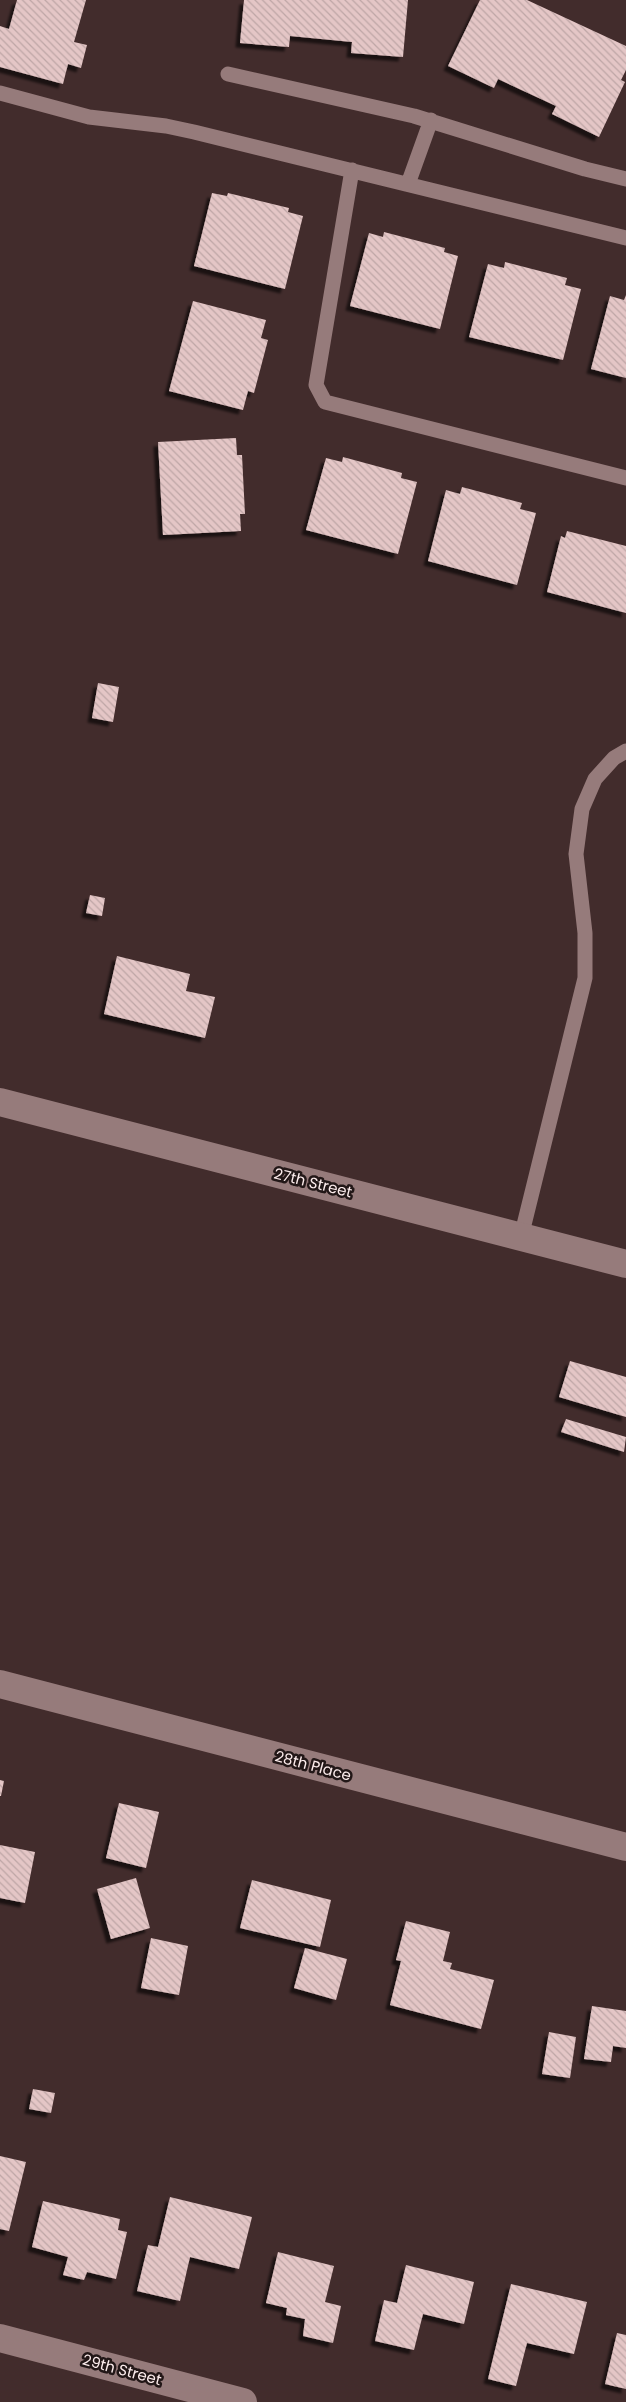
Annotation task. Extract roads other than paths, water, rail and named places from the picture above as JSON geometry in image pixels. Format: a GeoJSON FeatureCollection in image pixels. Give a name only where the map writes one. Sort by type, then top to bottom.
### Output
{"type":"FeatureCollection","features":[{"type":"Feature","properties":{"kind":"street","name":"27th Street"},"geometry":{"type":"LineString","coordinates":[[0,1102],[626,1264]]}},
{"type":"Feature","properties":{"kind":"street","name":"28th Place"},"geometry":{"type":"LineString","coordinates":[[0,1684],[626,1847]]}},
{"type":"Feature","properties":{"kind":"street","name":"29th Street"},"geometry":{"type":"LineString","coordinates":[[0,2338],[243,2402]]}},
{"type":"Feature","properties":{"kind":"lane"},"geometry":{"type":"LineString","coordinates":[[228,74],[349,99],[431,120],[585,169],[626,179]]}},
{"type":"Feature","properties":{"kind":"lane"},"geometry":{"type":"LineString","coordinates":[[0,92],[89,117],[166,126],[626,238]]}},
{"type":"Feature","properties":{"kind":"lane"},"geometry":{"type":"LineString","coordinates":[[408,184],[431,120]]}},
{"type":"Feature","properties":{"kind":"lane"},"geometry":{"type":"LineString","coordinates":[[352,170],[316,385],[325,402],[626,478]]}},
{"type":"Feature","properties":{"kind":"lane"},"geometry":{"type":"LineString","coordinates":[[521,1236],[585,978],[585,933],[576,854],[582,809],[595,780],[614,758],[626,751]]}}]}
